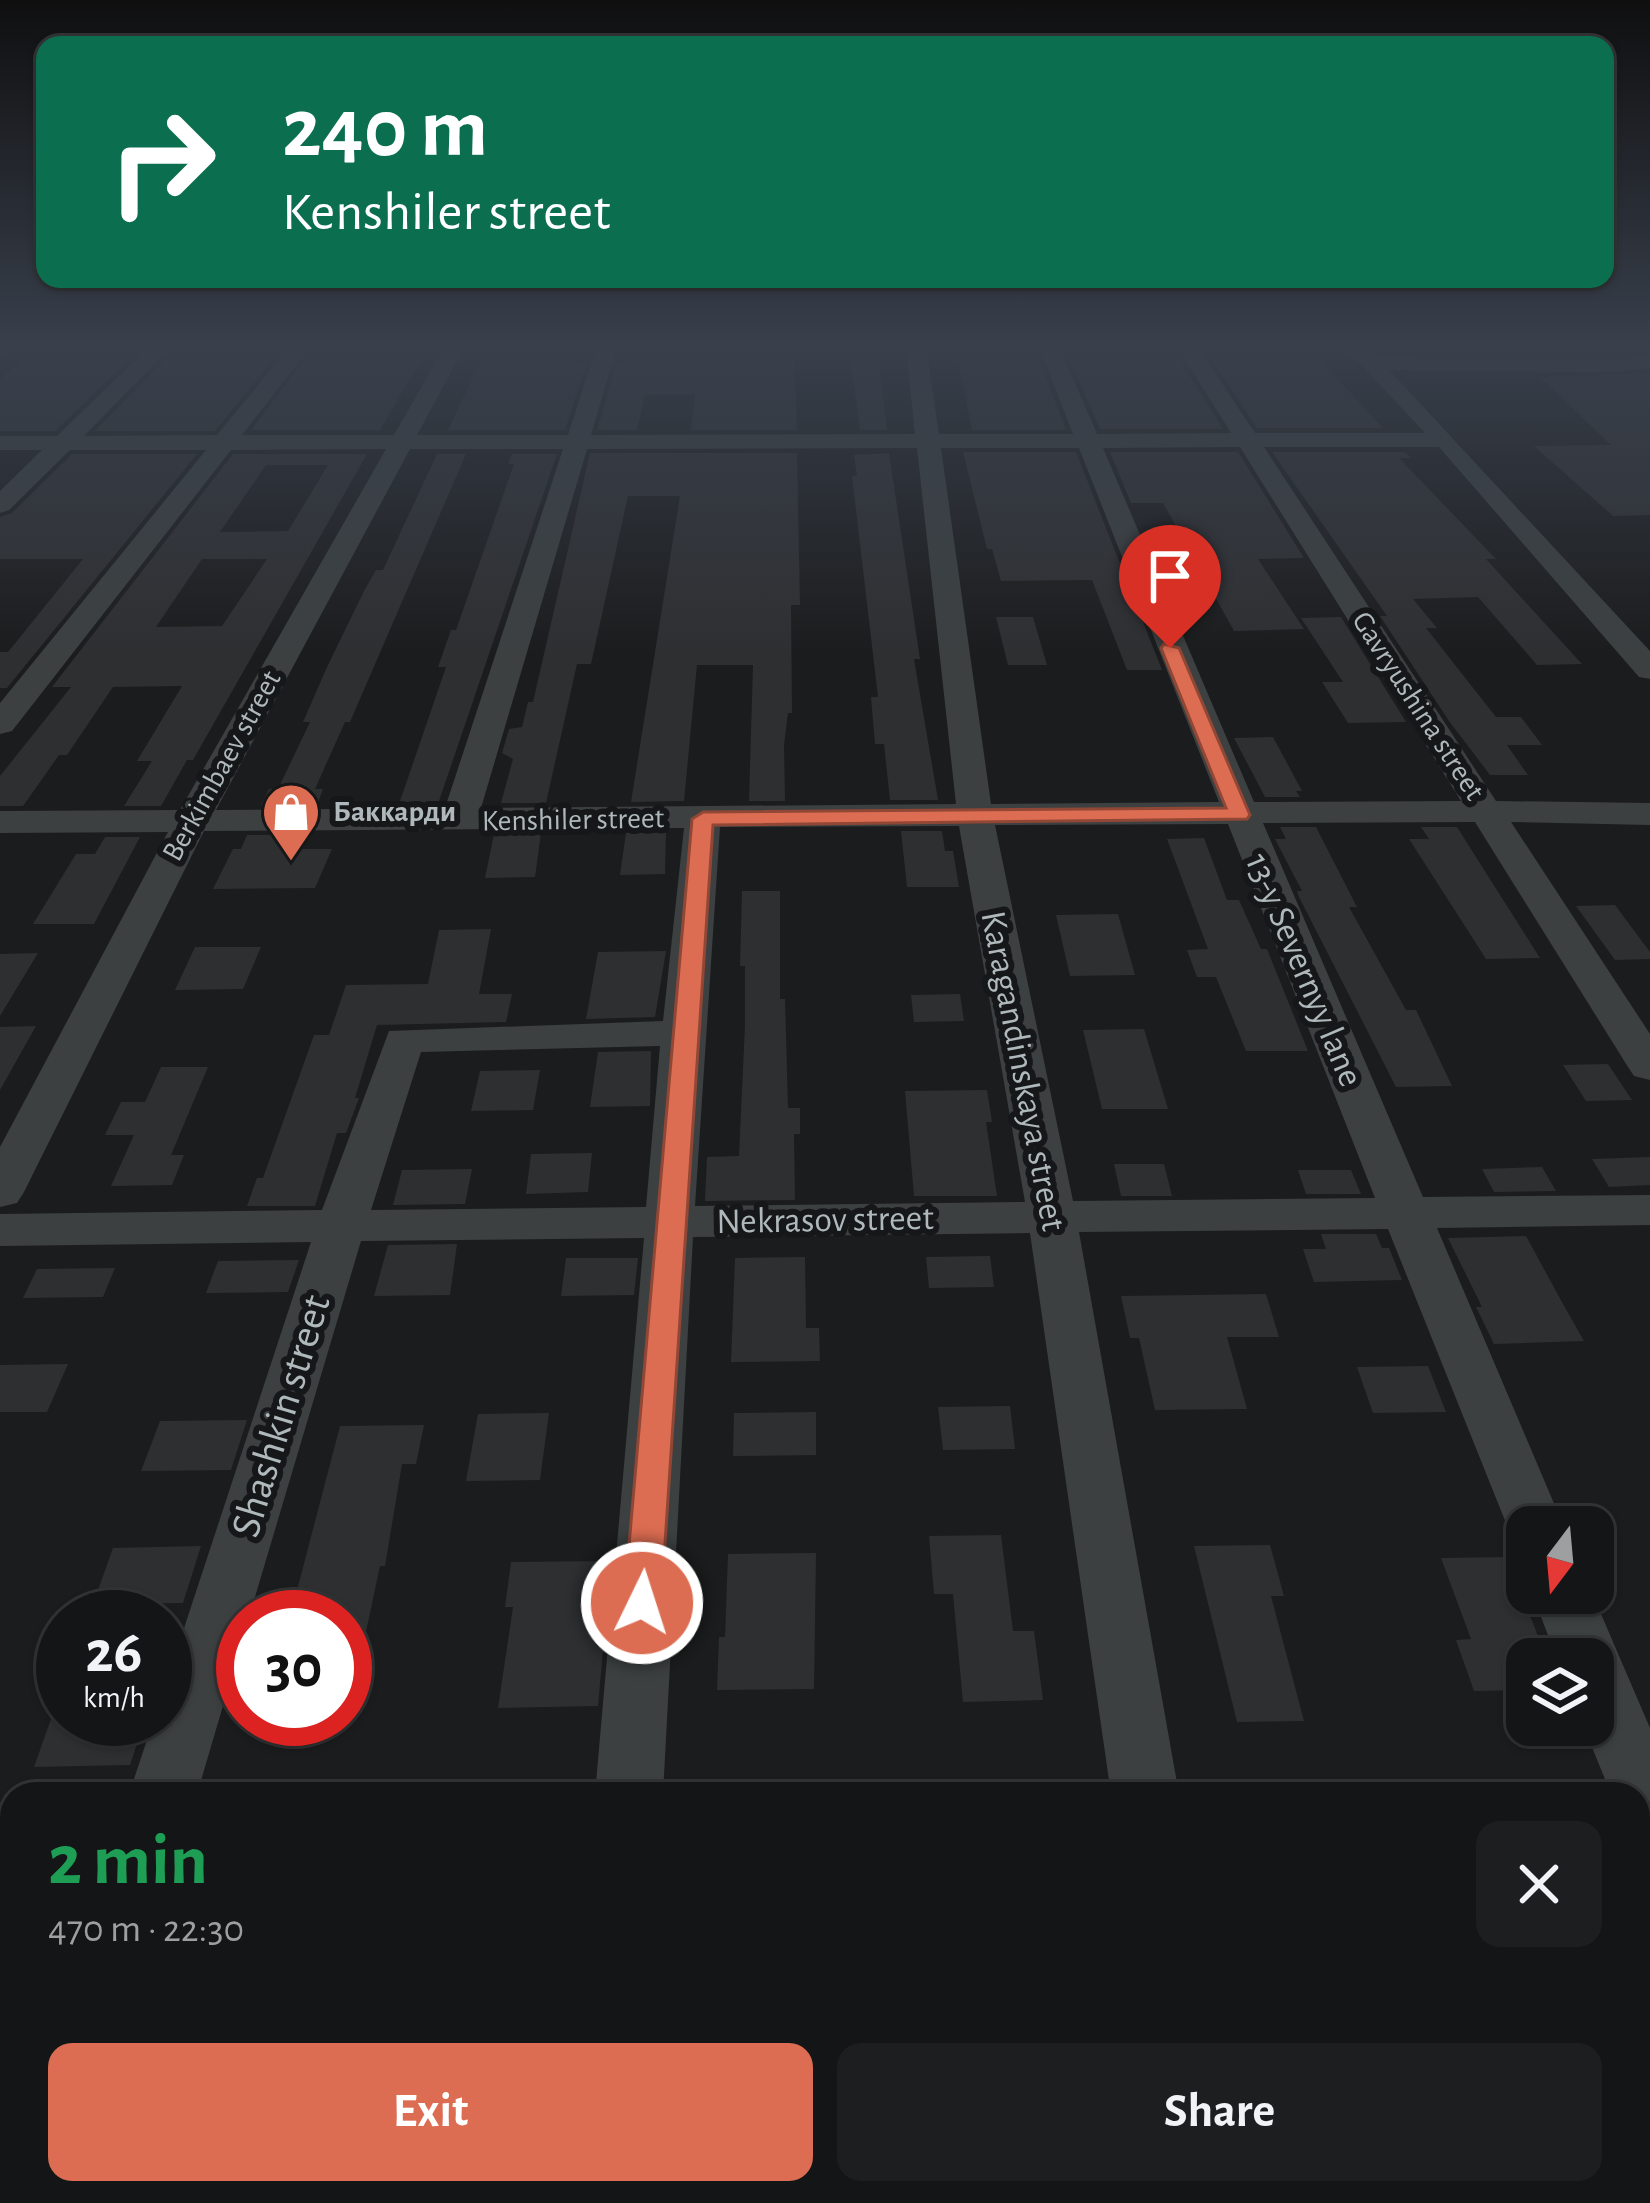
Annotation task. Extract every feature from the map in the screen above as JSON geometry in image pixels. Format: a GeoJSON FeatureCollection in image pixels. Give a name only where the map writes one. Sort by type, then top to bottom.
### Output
{"type":"FeatureCollection","features":[{"type":"Feature","properties":{"kind":"street"},"geometry":{"type":"LineString","coordinates":[[0,505],[57,449]]}},
{"type":"Feature","properties":{"kind":"street"},"geometry":{"type":"LineString","coordinates":[[0,724],[219,449]]}},
{"type":"Feature","properties":{"kind":"street","name":"Berkimbaev street"},"geometry":{"type":"LineString","coordinates":[[0,1192],[190,821],[397,449]]}},
{"type":"Feature","properties":{"kind":"street"},"geometry":{"type":"LineString","coordinates":[[459,821],[575,449]]}},
{"type":"Feature","properties":{"kind":"street","name":"Karagandinskaya street"},"geometry":{"type":"LineString","coordinates":[[927,449],[975,817],[1052,1217],[1143,1782]]}},
{"type":"Feature","properties":{"kind":"street","name":"13-y Severnyy lane"},"geometry":{"type":"LineString","coordinates":[[1088,449],[1525,1506]]}},
{"type":"Feature","properties":{"kind":"street","name":"Gavryushina street"},"geometry":{"type":"LineString","coordinates":[[1253,449],[1650,1066]]}},
{"type":"Feature","properties":{"kind":"street"},"geometry":{"type":"LineString","coordinates":[[1453,449],[1650,670]]}},
{"type":"Feature","properties":{"kind":"street","name":"Kenshiler street"},"geometry":{"type":"LineString","coordinates":[[0,822],[1486,811],[1650,814]]}},
{"type":"Feature","properties":{"kind":"street"},"geometry":{"type":"LineString","coordinates":[[630,1782],[683,1033],[703,819]]}},
{"type":"Feature","properties":{"kind":"street","name":"Shashkin street"},"geometry":{"type":"LineString","coordinates":[[167,1782],[404,1040],[683,1033]]}},
{"type":"Feature","properties":{"kind":"street","name":"Nekrasov street"},"geometry":{"type":"LineString","coordinates":[[0,1230],[1650,1210]]}},
{"type":"Feature","properties":{"kind":"street"},"geometry":{"type":"LineString","coordinates":[[1614,1720],[1640,1782]]}},
{"type":"Feature","properties":{"kind":"building"},"geometry":{"type":"Polygon","coordinates":[[[1537,449],[1650,449],[1650,515],[1613,516],[1537,449]]]}},
{"type":"Feature","properties":{"kind":"building"},"geometry":{"type":"Polygon","coordinates":[[[963,452],[1076,452],[1162,670],[1127,670],[1092,580],[1001,581],[992,549],[987,549],[963,452]]]}},
{"type":"Feature","properties":{"kind":"building"},"geometry":{"type":"Polygon","coordinates":[[[1110,452],[1238,452],[1304,558],[1258,559],[1304,629],[1234,631],[1163,503],[1131,503],[1110,452]]]}},
{"type":"Feature","properties":{"kind":"building"},"geometry":{"type":"Polygon","coordinates":[[[1272,452],[1405,452],[1411,458],[1399,458],[1496,559],[1486,559],[1582,664],[1537,665],[1478,597],[1413,599],[1437,628],[1426,628],[1496,717],[1521,717],[1542,745],[1507,745],[1528,775],[1490,775],[1449,721],[1380,616],[1387,616],[1272,452]]]}},
{"type":"Feature","properties":{"kind":"building"},"geometry":{"type":"Polygon","coordinates":[[[590,453],[797,453],[800,605],[791,605],[792,713],[788,713],[784,745],[785,801],[749,801],[753,665],[697,665],[684,801],[631,802],[680,496],[628,496],[591,664],[577,664],[546,803],[501,803],[513,759],[502,753],[509,729],[522,727],[528,702],[533,702],[590,453]]]}},
{"type":"Feature","properties":{"kind":"building"},"geometry":{"type":"Polygon","coordinates":[[[889,453],[920,659],[914,659],[938,800],[890,800],[884,744],[875,744],[871,697],[878,697],[852,476],[857,476],[854,455],[889,453]]]}},
{"type":"Feature","properties":{"kind":"building"},"geometry":{"type":"Polygon","coordinates":[[[72,454],[197,454],[7,688],[0,688],[0,652],[8,652],[83,559],[0,559],[0,517],[12,513],[72,454]]]}},
{"type":"Feature","properties":{"kind":"building"},"geometry":{"type":"Polygon","coordinates":[[[233,454],[367,454],[193,760],[187,760],[161,806],[124,806],[152,761],[137,761],[182,686],[113,687],[67,755],[59,755],[23,806],[0,806],[0,776],[71,687],[52,687],[233,454]],[[266,465],[220,532],[288,531],[328,465],[266,465]],[[202,559],[156,627],[222,626],[267,559],[202,559]]]}},
{"type":"Feature","properties":{"kind":"building"},"geometry":{"type":"Polygon","coordinates":[[[437,454],[466,454],[350,722],[345,722],[315,789],[323,789],[317,805],[261,805],[269,789],[278,789],[310,722],[303,722],[327,667],[376,570],[383,570],[437,454]]]}},
{"type":"Feature","properties":{"kind":"building"},"geometry":{"type":"Polygon","coordinates":[[[512,454],[557,454],[438,804],[399,804],[446,667],[438,667],[451,630],[456,630],[514,464],[508,464],[512,454]]]}},
{"type":"Feature","properties":{"kind":"building"},"geometry":{"type":"Polygon","coordinates":[[[996,617],[1033,617],[1047,665],[1008,665],[996,617]]]}},
{"type":"Feature","properties":{"kind":"building"},"geometry":{"type":"Polygon","coordinates":[[[1341,617],[1406,722],[1348,723],[1322,682],[1343,682],[1301,618],[1341,617]]]}},
{"type":"Feature","properties":{"kind":"building"},"geometry":{"type":"Polygon","coordinates":[[[1273,737],[1302,791],[1296,791],[1300,797],[1265,797],[1234,738],[1273,737]]]}},
{"type":"Feature","properties":{"kind":"building"},"geometry":{"type":"Polygon","coordinates":[[[1280,827],[1316,827],[1357,907],[1349,907],[1406,1010],[1416,1010],[1452,1086],[1396,1087],[1299,897],[1297,891],[1302,891],[1275,839],[1286,839],[1280,827]]]}},
{"type":"Feature","properties":{"kind":"building"},"geometry":{"type":"Polygon","coordinates":[[[1421,827],[1457,827],[1540,958],[1486,959],[1409,839],[1429,839],[1421,827]]]}},
{"type":"Feature","properties":{"kind":"building"},"geometry":{"type":"Polygon","coordinates":[[[901,831],[942,831],[945,851],[953,851],[959,887],[907,887],[901,831]]]}},
{"type":"Feature","properties":{"kind":"building"},"geometry":{"type":"Polygon","coordinates":[[[541,833],[535,877],[485,878],[494,834],[541,833]]]}},
{"type":"Feature","properties":{"kind":"building"},"geometry":{"type":"Polygon","coordinates":[[[626,833],[666,833],[665,874],[620,875],[626,833]]]}},
{"type":"Feature","properties":{"kind":"building"},"geometry":{"type":"Polygon","coordinates":[[[247,835],[303,835],[297,849],[332,849],[315,888],[213,889],[233,849],[241,849],[247,835]]]}},
{"type":"Feature","properties":{"kind":"building"},"geometry":{"type":"Polygon","coordinates":[[[105,837],[140,837],[94,924],[33,924],[76,854],[95,854],[105,837]]]}},
{"type":"Feature","properties":{"kind":"building"},"geometry":{"type":"Polygon","coordinates":[[[1204,838],[1227,900],[1239,900],[1261,949],[1267,949],[1308,1051],[1246,1051],[1216,977],[1197,977],[1187,950],[1208,949],[1167,839],[1204,838]]]}},
{"type":"Feature","properties":{"kind":"building"},"geometry":{"type":"Polygon","coordinates":[[[742,891],[780,891],[780,999],[785,999],[788,1108],[800,1108],[800,1134],[794,1134],[795,1200],[705,1201],[707,1157],[739,1156],[745,1025],[745,966],[740,966],[742,891]]]}},
{"type":"Feature","properties":{"kind":"building"},"geometry":{"type":"Polygon","coordinates":[[[1615,905],[1650,952],[1650,959],[1615,960],[1576,906],[1615,905]]]}},
{"type":"Feature","properties":{"kind":"building"},"geometry":{"type":"Polygon","coordinates":[[[1118,914],[1135,975],[1070,976],[1056,915],[1118,914]]]}},
{"type":"Feature","properties":{"kind":"building"},"geometry":{"type":"Polygon","coordinates":[[[491,929],[479,994],[512,994],[506,1022],[377,1025],[355,1098],[359,1098],[346,1133],[337,1133],[315,1206],[247,1206],[257,1178],[263,1178],[314,1035],[329,1035],[346,985],[428,984],[439,930],[491,929]]]}},
{"type":"Feature","properties":{"kind":"building"},"geometry":{"type":"Polygon","coordinates":[[[195,947],[261,947],[243,989],[175,990],[195,947]]]}},
{"type":"Feature","properties":{"kind":"building"},"geometry":{"type":"Polygon","coordinates":[[[666,951],[655,1017],[586,1019],[598,952],[666,951]]]}},
{"type":"Feature","properties":{"kind":"building"},"geometry":{"type":"Polygon","coordinates":[[[38,953],[0,1016],[0,954],[38,953]]]}},
{"type":"Feature","properties":{"kind":"building"},"geometry":{"type":"Polygon","coordinates":[[[960,994],[964,1021],[914,1022],[911,995],[960,994]]]}},
{"type":"Feature","properties":{"kind":"building"},"geometry":{"type":"Polygon","coordinates":[[[36,1026],[0,1090],[0,1027],[36,1026]]]}},
{"type":"Feature","properties":{"kind":"building"},"geometry":{"type":"Polygon","coordinates":[[[1144,1029],[1168,1109],[1102,1109],[1083,1030],[1144,1029]]]}},
{"type":"Feature","properties":{"kind":"building"},"geometry":{"type":"Polygon","coordinates":[[[651,1051],[650,1106],[590,1107],[598,1052],[651,1051]]]}},
{"type":"Feature","properties":{"kind":"building"},"geometry":{"type":"Polygon","coordinates":[[[1608,1064],[1632,1100],[1586,1101],[1563,1065],[1608,1064]]]}},
{"type":"Feature","properties":{"kind":"building"},"geometry":{"type":"Polygon","coordinates":[[[161,1067],[208,1067],[171,1155],[184,1155],[172,1185],[111,1186],[134,1135],[105,1135],[121,1102],[145,1102],[161,1067]]]}},
{"type":"Feature","properties":{"kind":"building"},"geometry":{"type":"Polygon","coordinates":[[[540,1070],[533,1110],[471,1111],[480,1071],[540,1070]]]}},
{"type":"Feature","properties":{"kind":"building"},"geometry":{"type":"Polygon","coordinates":[[[987,1090],[992,1122],[986,1122],[997,1196],[914,1196],[905,1091],[987,1090]]]}},
{"type":"Feature","properties":{"kind":"building"},"geometry":{"type":"Polygon","coordinates":[[[592,1153],[588,1192],[526,1194],[531,1154],[592,1153]]]}},
{"type":"Feature","properties":{"kind":"building"},"geometry":{"type":"Polygon","coordinates":[[[1650,1157],[1650,1185],[1609,1187],[1592,1159],[1650,1157]]]}},
{"type":"Feature","properties":{"kind":"building"},"geometry":{"type":"Polygon","coordinates":[[[1114,1164],[1164,1164],[1172,1196],[1121,1196],[1114,1164]]]}},
{"type":"Feature","properties":{"kind":"building"},"geometry":{"type":"Polygon","coordinates":[[[1542,1167],[1556,1191],[1494,1192],[1482,1169],[1542,1167]]]}},
{"type":"Feature","properties":{"kind":"building"},"geometry":{"type":"Polygon","coordinates":[[[472,1169],[465,1204],[393,1205],[402,1170],[472,1169]]]}},
{"type":"Feature","properties":{"kind":"building"},"geometry":{"type":"Polygon","coordinates":[[[1298,1170],[1351,1170],[1361,1194],[1306,1194],[1298,1170]]]}},
{"type":"Feature","properties":{"kind":"building"},"geometry":{"type":"Polygon","coordinates":[[[1321,1234],[1376,1234],[1382,1248],[1389,1248],[1402,1280],[1314,1282],[1303,1249],[1326,1249],[1321,1234]]]}},
{"type":"Feature","properties":{"kind":"building"},"geometry":{"type":"Polygon","coordinates":[[[1526,1236],[1584,1341],[1494,1344],[1476,1307],[1482,1307],[1448,1238],[1526,1236]]]}},
{"type":"Feature","properties":{"kind":"building"},"geometry":{"type":"Polygon","coordinates":[[[457,1244],[450,1295],[374,1296],[388,1245],[457,1244]]]}},
{"type":"Feature","properties":{"kind":"building"},"geometry":{"type":"Polygon","coordinates":[[[990,1256],[994,1287],[929,1288],[926,1257],[990,1256]]]}},
{"type":"Feature","properties":{"kind":"building"},"geometry":{"type":"Polygon","coordinates":[[[805,1257],[806,1328],[819,1328],[820,1361],[731,1362],[735,1258],[805,1257]]]}},
{"type":"Feature","properties":{"kind":"building"},"geometry":{"type":"Polygon","coordinates":[[[566,1258],[638,1258],[634,1295],[561,1296],[566,1258]]]}},
{"type":"Feature","properties":{"kind":"building"},"geometry":{"type":"Polygon","coordinates":[[[299,1260],[288,1292],[206,1293],[218,1261],[299,1260]]]}},
{"type":"Feature","properties":{"kind":"building"},"geometry":{"type":"Polygon","coordinates":[[[115,1268],[103,1297],[23,1298],[37,1269],[115,1268]]]}},
{"type":"Feature","properties":{"kind":"building"},"geometry":{"type":"Polygon","coordinates":[[[1266,1294],[1279,1337],[1227,1337],[1247,1409],[1155,1410],[1139,1338],[1130,1338],[1121,1296],[1266,1294]]]}},
{"type":"Feature","properties":{"kind":"building"},"geometry":{"type":"Polygon","coordinates":[[[68,1364],[47,1412],[0,1412],[0,1365],[68,1364]]]}},
{"type":"Feature","properties":{"kind":"building"},"geometry":{"type":"Polygon","coordinates":[[[1428,1366],[1446,1412],[1373,1413],[1357,1367],[1428,1366]]]}},
{"type":"Feature","properties":{"kind":"building"},"geometry":{"type":"Polygon","coordinates":[[[1010,1406],[1015,1449],[943,1450],[938,1407],[1010,1406]]]}},
{"type":"Feature","properties":{"kind":"building"},"geometry":{"type":"Polygon","coordinates":[[[816,1412],[816,1455],[733,1456],[734,1413],[816,1412]]]}},
{"type":"Feature","properties":{"kind":"building"},"geometry":{"type":"Polygon","coordinates":[[[549,1413],[540,1480],[466,1481],[478,1414],[549,1413]]]}},
{"type":"Feature","properties":{"kind":"building"},"geometry":{"type":"Polygon","coordinates":[[[247,1420],[231,1470],[141,1471],[160,1421],[247,1420]]]}},
{"type":"Feature","properties":{"kind":"building"},"geometry":{"type":"Polygon","coordinates":[[[424,1425],[416,1464],[402,1464],[385,1566],[380,1566],[372,1604],[372,1590],[297,1590],[340,1426],[424,1425]]]}},
{"type":"Feature","properties":{"kind":"building"},"geometry":{"type":"Polygon","coordinates":[[[1001,1535],[1013,1631],[1034,1631],[1043,1700],[963,1702],[953,1594],[934,1594],[929,1536],[1001,1535]]]}},
{"type":"Feature","properties":{"kind":"building"},"geometry":{"type":"Polygon","coordinates":[[[1270,1545],[1284,1596],[1271,1596],[1304,1721],[1237,1722],[1194,1546],[1270,1545]]]}},
{"type":"Feature","properties":{"kind":"building"},"geometry":{"type":"Polygon","coordinates":[[[201,1546],[187,1590],[98,1590],[113,1548],[201,1546]]]}},
{"type":"Feature","properties":{"kind":"building"},"geometry":{"type":"Polygon","coordinates":[[[816,1553],[814,1689],[717,1690],[719,1637],[725,1637],[728,1554],[816,1553]]]}},
{"type":"Feature","properties":{"kind":"building"},"geometry":{"type":"Polygon","coordinates":[[[1506,1557],[1506,1614],[1529,1614],[1539,1638],[1506,1638],[1506,1690],[1474,1691],[1456,1640],[1471,1639],[1441,1558],[1506,1557]]]}},
{"type":"Feature","properties":{"kind":"building"},"geometry":{"type":"Polygon","coordinates":[[[611,1561],[598,1706],[498,1708],[513,1607],[505,1607],[511,1562],[611,1561]]]}},
{"type":"Feature","properties":{"kind":"building"},"geometry":{"type":"Polygon","coordinates":[[[41,1746],[136,1746],[130,1765],[34,1767],[41,1746]]]}},
{"type":"Feature","properties":{"kind":"place","name":"Баккарди"},"geometry":{"type":"Point","coordinates":[291,863]}},
{"type":"Feature","properties":{"kind":"route"},"geometry":{"type":"LineString","coordinates":[[642,1603],[703,819],[1239,815],[1170,648]]}}]}
